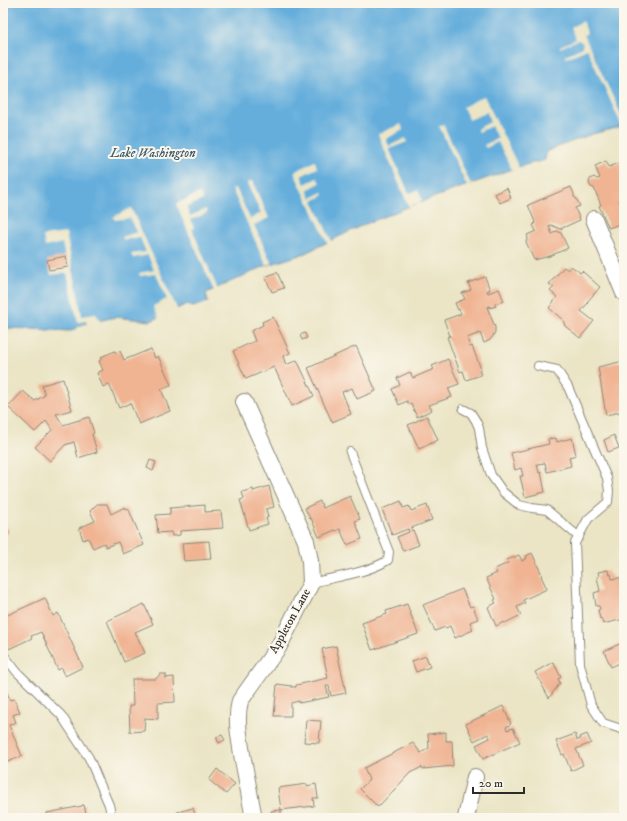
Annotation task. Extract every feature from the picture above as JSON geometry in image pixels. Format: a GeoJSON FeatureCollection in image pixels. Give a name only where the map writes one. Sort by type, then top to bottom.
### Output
{"type":"FeatureCollection","features":[{"type":"Feature","properties":{"kind":"street"},"geometry":{"type":"LineString","coordinates":[[594,219],[624,293]]}},
{"type":"Feature","properties":{"kind":"street","name":"Appleton Lane"},"geometry":{"type":"LineString","coordinates":[[244,402],[306,541],[312,583],[279,646],[240,701],[237,710],[240,739],[254,818]]}},
{"type":"Feature","properties":{"kind":"street"},"geometry":{"type":"LineString","coordinates":[[466,818],[475,777]]}},
{"type":"Feature","properties":{"kind":"lane"},"geometry":{"type":"LineString","coordinates":[[538,366],[557,370],[568,387],[607,478],[610,491],[608,502],[588,519],[575,543],[580,664],[591,705],[603,723],[624,730]]}},
{"type":"Feature","properties":{"kind":"lane"},"geometry":{"type":"LineString","coordinates":[[464,409],[471,413],[476,421],[479,428],[482,448],[491,474],[503,492],[519,504],[532,508],[548,510],[579,537]]}},
{"type":"Feature","properties":{"kind":"lane"},"geometry":{"type":"LineString","coordinates":[[312,583],[369,569],[388,560],[389,552],[350,452]]}},
{"type":"Feature","properties":{"kind":"lane"},"geometry":{"type":"LineString","coordinates":[[3,654],[17,672],[65,721],[89,758],[109,805],[112,818]]}},
{"type":"Feature","properties":{"kind":"water","name":"Lake Washington"},"geometry":{"type":"Polygon","coordinates":[[[3,3],[624,3],[624,126],[592,134],[547,151],[545,160],[521,166],[415,204],[363,225],[303,254],[265,266],[206,293],[208,302],[193,307],[187,304],[151,321],[116,317],[83,324],[71,331],[9,328],[3,332],[3,3]]]}},
{"type":"Feature","properties":{"kind":"pier"},"geometry":{"type":"Polygon","coordinates":[[[583,21],[587,33],[584,35],[624,121],[624,125],[622,126],[587,49],[566,58],[565,55],[581,48],[583,43],[578,40],[560,48],[560,46],[576,39],[571,27],[583,21]]]}},
{"type":"Feature","properties":{"kind":"pier"},"geometry":{"type":"Polygon","coordinates":[[[484,96],[519,168],[512,170],[498,142],[486,148],[484,145],[498,138],[491,126],[479,132],[477,129],[490,122],[487,112],[469,120],[463,107],[484,96]]]}},
{"type":"Feature","properties":{"kind":"pier"},"geometry":{"type":"Polygon","coordinates":[[[401,124],[403,130],[386,139],[389,146],[406,138],[407,142],[389,149],[409,193],[418,190],[422,200],[409,207],[378,134],[401,124]]]}},
{"type":"Feature","properties":{"kind":"pier"},"geometry":{"type":"Polygon","coordinates":[[[443,124],[471,185],[467,186],[439,126],[443,124]]]}},
{"type":"Feature","properties":{"kind":"pier"},"geometry":{"type":"Polygon","coordinates":[[[315,161],[317,168],[301,176],[305,184],[317,178],[320,183],[307,190],[311,198],[323,192],[324,195],[313,201],[332,242],[328,244],[294,172],[315,161]]]}},
{"type":"Feature","properties":{"kind":"pier"},"geometry":{"type":"Polygon","coordinates":[[[252,181],[269,218],[254,225],[272,264],[266,265],[232,189],[236,188],[250,219],[261,213],[247,183],[252,181]]]}},
{"type":"Feature","properties":{"kind":"pier"},"geometry":{"type":"Polygon","coordinates":[[[200,193],[203,200],[186,207],[190,216],[206,209],[207,213],[191,220],[194,228],[192,229],[218,290],[214,291],[176,204],[200,193]]]}},
{"type":"Feature","properties":{"kind":"pier"},"geometry":{"type":"Polygon","coordinates":[[[131,208],[178,311],[159,319],[153,306],[167,299],[156,274],[140,276],[139,273],[154,270],[148,255],[133,258],[131,254],[146,252],[140,237],[124,240],[122,237],[137,232],[130,218],[115,220],[113,217],[131,208]]]}},
{"type":"Feature","properties":{"kind":"pier"},"geometry":{"type":"Polygon","coordinates":[[[66,233],[82,316],[96,314],[101,322],[87,325],[86,321],[78,322],[67,273],[51,275],[48,261],[65,257],[62,243],[45,247],[43,236],[66,233]]]}},
{"type":"Feature","properties":{"kind":"building"},"geometry":{"type":"Polygon","coordinates":[[[606,161],[609,167],[624,161],[624,197],[619,200],[624,212],[624,222],[609,228],[599,206],[601,205],[594,188],[591,187],[589,183],[590,179],[594,177],[597,179],[600,178],[595,166],[606,161]]]}},
{"type":"Feature","properties":{"kind":"building"},"geometry":{"type":"Polygon","coordinates":[[[571,187],[574,197],[580,206],[575,208],[580,220],[560,229],[551,225],[549,226],[552,234],[557,231],[561,233],[568,248],[550,256],[534,260],[526,242],[528,237],[527,235],[536,231],[533,225],[535,222],[528,205],[571,187]]]}},
{"type":"Feature","properties":{"kind":"building"},"geometry":{"type":"Polygon","coordinates":[[[507,188],[511,198],[500,203],[495,194],[507,188]]]}},
{"type":"Feature","properties":{"kind":"building"},"geometry":{"type":"Polygon","coordinates":[[[66,256],[68,267],[49,270],[47,260],[66,256]]]}},
{"type":"Feature","properties":{"kind":"building"},"geometry":{"type":"Polygon","coordinates":[[[571,266],[580,273],[582,271],[600,287],[581,311],[594,321],[580,338],[565,326],[563,320],[549,308],[557,297],[550,291],[554,287],[549,284],[564,267],[568,270],[571,266]]]}},
{"type":"Feature","properties":{"kind":"building"},"geometry":{"type":"Polygon","coordinates":[[[277,272],[284,288],[272,292],[265,277],[277,272]]]}},
{"type":"Feature","properties":{"kind":"building"},"geometry":{"type":"Polygon","coordinates":[[[485,277],[490,290],[487,291],[488,293],[499,289],[504,301],[495,304],[496,306],[490,308],[490,306],[487,307],[495,327],[495,332],[490,340],[484,343],[480,333],[467,338],[470,347],[472,346],[481,369],[479,370],[481,375],[466,380],[463,371],[460,372],[447,337],[450,336],[444,320],[461,314],[455,303],[465,299],[462,293],[471,290],[468,283],[485,277]]]}},
{"type":"Feature","properties":{"kind":"building"},"geometry":{"type":"Polygon","coordinates":[[[273,317],[290,353],[283,356],[286,365],[297,360],[314,396],[292,406],[274,367],[246,379],[233,351],[255,341],[251,331],[263,325],[262,322],[273,317]]]}},
{"type":"Feature","properties":{"kind":"building"},"geometry":{"type":"Polygon","coordinates":[[[305,333],[307,338],[302,340],[300,335],[305,333]]]}},
{"type":"Feature","properties":{"kind":"building"},"geometry":{"type":"Polygon","coordinates":[[[356,346],[376,391],[357,399],[352,388],[342,392],[351,414],[332,422],[308,368],[356,346]]]}},
{"type":"Feature","properties":{"kind":"building"},"geometry":{"type":"Polygon","coordinates":[[[151,349],[155,358],[158,356],[171,385],[161,389],[170,411],[139,424],[130,403],[119,408],[109,384],[103,387],[97,373],[103,370],[99,361],[102,359],[101,357],[115,351],[116,353],[120,351],[124,360],[151,349]]]}},
{"type":"Feature","properties":{"kind":"building"},"geometry":{"type":"Polygon","coordinates":[[[448,359],[459,384],[448,388],[452,397],[429,405],[432,410],[417,417],[411,404],[409,405],[407,401],[399,405],[392,389],[400,385],[397,378],[410,372],[413,378],[434,369],[432,366],[448,359]]]}},
{"type":"Feature","properties":{"kind":"building"},"geometry":{"type":"Polygon","coordinates":[[[624,361],[624,411],[606,415],[598,367],[624,361]]]}},
{"type":"Feature","properties":{"kind":"building"},"geometry":{"type":"Polygon","coordinates":[[[63,379],[72,410],[56,414],[63,425],[89,417],[94,433],[92,434],[97,452],[78,458],[74,442],[65,445],[50,461],[35,447],[52,430],[46,421],[35,432],[8,407],[23,391],[35,401],[45,395],[42,385],[63,379]]]}},
{"type":"Feature","properties":{"kind":"building"},"geometry":{"type":"Polygon","coordinates":[[[427,416],[438,440],[419,449],[408,425],[427,416]]]}},
{"type":"Feature","properties":{"kind":"building"},"geometry":{"type":"Polygon","coordinates":[[[614,435],[619,448],[608,452],[604,440],[614,435]]]}},
{"type":"Feature","properties":{"kind":"building"},"geometry":{"type":"Polygon","coordinates":[[[556,438],[557,442],[572,438],[576,455],[569,457],[571,466],[547,472],[545,463],[537,464],[539,473],[541,472],[545,492],[525,497],[520,476],[523,476],[521,468],[515,470],[511,453],[549,444],[548,439],[556,438]]]}},
{"type":"Feature","properties":{"kind":"building"},"geometry":{"type":"Polygon","coordinates":[[[150,460],[156,462],[153,471],[147,468],[150,460]]]}},
{"type":"Feature","properties":{"kind":"building"},"geometry":{"type":"Polygon","coordinates":[[[269,486],[274,507],[266,509],[268,524],[249,530],[240,500],[244,499],[242,492],[253,489],[253,491],[269,486]]]}},
{"type":"Feature","properties":{"kind":"building"},"geometry":{"type":"Polygon","coordinates":[[[350,496],[360,519],[355,521],[362,539],[347,545],[340,529],[319,537],[305,508],[320,501],[323,508],[350,496]]]}},
{"type":"Feature","properties":{"kind":"building"},"geometry":{"type":"Polygon","coordinates":[[[401,501],[403,508],[409,506],[411,511],[427,505],[432,520],[411,528],[419,545],[403,551],[397,537],[409,532],[408,529],[392,535],[382,509],[401,501]]]}},
{"type":"Feature","properties":{"kind":"building"},"geometry":{"type":"Polygon","coordinates":[[[97,504],[107,504],[111,514],[125,507],[126,509],[128,508],[144,545],[123,554],[118,542],[106,547],[104,543],[93,548],[88,538],[83,540],[79,528],[95,521],[90,511],[97,504]]]}},
{"type":"Feature","properties":{"kind":"building"},"geometry":{"type":"Polygon","coordinates":[[[205,505],[205,512],[221,511],[223,528],[180,531],[180,535],[172,536],[171,532],[158,533],[156,515],[170,514],[170,508],[205,505]]]}},
{"type":"Feature","properties":{"kind":"building"},"geometry":{"type":"Polygon","coordinates":[[[3,519],[9,533],[3,535],[3,519]]]}},
{"type":"Feature","properties":{"kind":"building"},"geometry":{"type":"Polygon","coordinates":[[[209,541],[211,559],[184,561],[182,543],[209,541]]]}},
{"type":"Feature","properties":{"kind":"building"},"geometry":{"type":"Polygon","coordinates":[[[532,553],[547,589],[523,600],[525,603],[517,607],[521,615],[496,626],[488,607],[496,603],[494,600],[496,599],[486,578],[497,573],[495,569],[508,563],[507,560],[519,555],[522,561],[527,558],[526,556],[532,553]]]}},
{"type":"Feature","properties":{"kind":"building"},"geometry":{"type":"Polygon","coordinates":[[[608,570],[612,579],[624,577],[624,619],[603,624],[598,610],[600,609],[599,606],[596,606],[594,593],[600,591],[597,577],[599,576],[598,572],[608,570]]]}},
{"type":"Feature","properties":{"kind":"building"},"geometry":{"type":"Polygon","coordinates":[[[462,589],[470,607],[473,606],[478,619],[470,622],[473,630],[455,638],[450,626],[435,631],[423,605],[462,589]]]}},
{"type":"Feature","properties":{"kind":"building"},"geometry":{"type":"Polygon","coordinates":[[[45,598],[53,616],[58,613],[83,667],[65,676],[62,668],[58,670],[41,632],[9,649],[3,635],[3,617],[45,598]]]}},
{"type":"Feature","properties":{"kind":"building"},"geometry":{"type":"Polygon","coordinates":[[[144,604],[153,624],[135,632],[145,653],[124,662],[107,621],[144,604]]]}},
{"type":"Feature","properties":{"kind":"building"},"geometry":{"type":"Polygon","coordinates":[[[407,604],[418,634],[372,650],[362,623],[387,614],[386,611],[407,604]]]}},
{"type":"Feature","properties":{"kind":"building"},"geometry":{"type":"Polygon","coordinates":[[[624,642],[624,661],[611,667],[604,651],[624,642]]]}},
{"type":"Feature","properties":{"kind":"building"},"geometry":{"type":"Polygon","coordinates":[[[336,646],[346,693],[331,696],[329,686],[326,686],[329,697],[299,703],[299,701],[291,703],[291,716],[274,716],[277,684],[296,687],[296,685],[328,678],[322,649],[336,646]]]}},
{"type":"Feature","properties":{"kind":"building"},"geometry":{"type":"Polygon","coordinates":[[[426,656],[430,667],[416,672],[412,661],[426,656]]]}},
{"type":"Feature","properties":{"kind":"building"},"geometry":{"type":"Polygon","coordinates":[[[553,662],[561,677],[558,679],[560,683],[549,698],[535,672],[553,662]]]}},
{"type":"Feature","properties":{"kind":"building"},"geometry":{"type":"Polygon","coordinates":[[[160,674],[166,674],[166,678],[174,677],[175,702],[158,703],[158,719],[145,718],[144,731],[130,732],[129,706],[133,706],[132,679],[156,679],[160,674]]]}},
{"type":"Feature","properties":{"kind":"building"},"geometry":{"type":"Polygon","coordinates":[[[6,690],[10,700],[14,699],[20,712],[13,715],[16,722],[9,725],[22,756],[3,764],[3,691],[6,690]]]}},
{"type":"Feature","properties":{"kind":"building"},"geometry":{"type":"Polygon","coordinates":[[[503,706],[511,724],[506,727],[507,730],[513,728],[520,742],[483,759],[476,745],[490,738],[488,734],[474,741],[466,724],[503,706]]]}},
{"type":"Feature","properties":{"kind":"building"},"geometry":{"type":"Polygon","coordinates":[[[306,720],[321,721],[319,743],[304,742],[306,720]]]}},
{"type":"Feature","properties":{"kind":"building"},"geometry":{"type":"Polygon","coordinates":[[[446,732],[446,741],[452,741],[453,766],[423,769],[422,767],[410,773],[378,807],[360,789],[369,780],[364,768],[413,743],[421,753],[429,748],[428,734],[446,732]]]}},
{"type":"Feature","properties":{"kind":"building"},"geometry":{"type":"Polygon","coordinates":[[[575,734],[577,740],[581,739],[580,737],[587,734],[591,743],[576,749],[583,765],[571,771],[564,754],[562,755],[556,741],[575,734]]]}},
{"type":"Feature","properties":{"kind":"building"},"geometry":{"type":"Polygon","coordinates":[[[222,735],[225,740],[219,743],[216,737],[222,735]]]}},
{"type":"Feature","properties":{"kind":"building"},"geometry":{"type":"Polygon","coordinates":[[[217,769],[235,784],[226,794],[209,780],[217,769]]]}},
{"type":"Feature","properties":{"kind":"building"},"geometry":{"type":"Polygon","coordinates":[[[307,784],[307,786],[316,784],[318,798],[313,798],[314,806],[281,810],[278,788],[307,784]]]}},
{"type":"Feature","properties":{"kind":"building"},"geometry":{"type":"Polygon","coordinates":[[[84,805],[86,814],[84,815],[85,818],[48,818],[47,813],[84,805]]]}},
{"type":"Feature","properties":{"kind":"building"},"geometry":{"type":"Polygon","coordinates":[[[193,808],[196,818],[178,818],[177,812],[193,808]]]}},
{"type":"Feature","properties":{"kind":"building"},"geometry":{"type":"Polygon","coordinates":[[[281,810],[281,818],[272,818],[271,811],[281,810]]]}}]}
